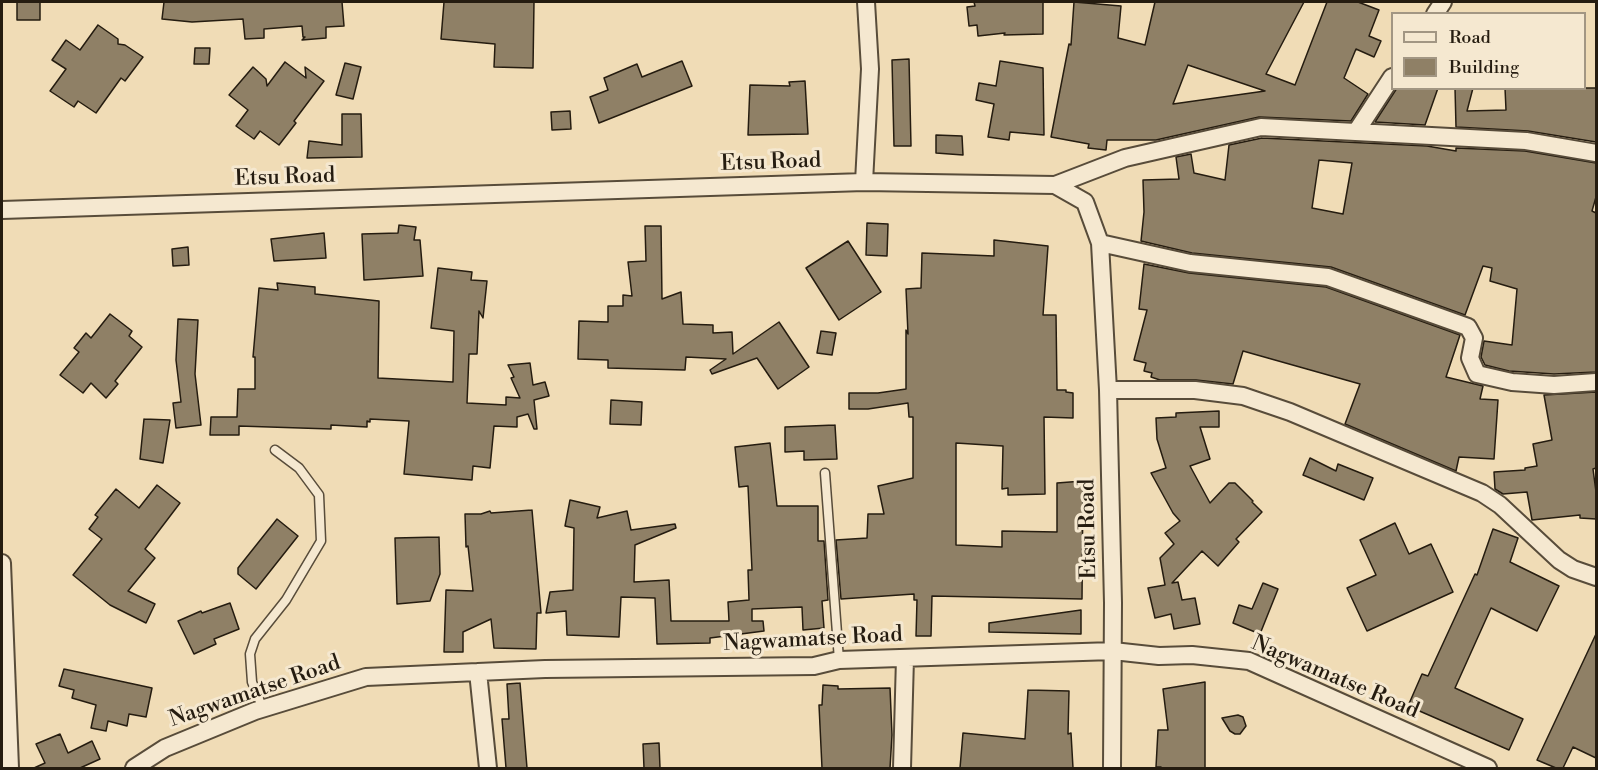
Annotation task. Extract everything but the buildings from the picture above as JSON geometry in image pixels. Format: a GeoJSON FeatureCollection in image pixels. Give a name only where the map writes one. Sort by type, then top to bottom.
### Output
{"type":"FeatureCollection","features":[{"type":"Feature","properties":{"kind":"street"},"geometry":{"type":"LineString","coordinates":[[864,182],[870,69],[867,2]]}},
{"type":"Feature","properties":{"kind":"street"},"geometry":{"type":"LineString","coordinates":[[1356,132],[1391,79]]}},
{"type":"Feature","properties":{"kind":"street"},"geometry":{"type":"LineString","coordinates":[[1055,184],[1125,158],[1261,127],[1526,141],[1596,153]]}},
{"type":"Feature","properties":{"kind":"street","name":"Etsu Road"},"geometry":{"type":"LineString","coordinates":[[2,210],[864,182],[1055,184],[1085,202],[1101,243],[1108,390],[1113,603],[1112,768]]}},
{"type":"Feature","properties":{"kind":"street"},"geometry":{"type":"LineString","coordinates":[[1101,243],[1190,263],[1328,277],[1468,327],[1474,338],[1470,358],[1477,374],[1512,382],[1554,385],[1596,382]]}},
{"type":"Feature","properties":{"kind":"street"},"geometry":{"type":"LineString","coordinates":[[1108,390],[1195,390],[1243,396],[1290,412],[1482,494],[1500,505],[1559,561],[1596,577]]}},
{"type":"Feature","properties":{"kind":"street"},"geometry":{"type":"LineString","coordinates":[[2,563],[10,768]]}},
{"type":"Feature","properties":{"kind":"street","name":"Nagwamatse Road"},"geometry":{"type":"LineString","coordinates":[[134,768],[165,748],[263,709],[366,677],[545,669],[814,666],[839,660],[1113,651],[1159,656],[1192,655],[1249,661],[1488,768]]}},
{"type":"Feature","properties":{"kind":"street"},"geometry":{"type":"LineString","coordinates":[[902,768],[905,658]]}},
{"type":"Feature","properties":{"kind":"street"},"geometry":{"type":"LineString","coordinates":[[478,672],[488,768]]}},
{"type":"Feature","properties":{"kind":"lane"},"geometry":{"type":"LineString","coordinates":[[263,709],[252,682],[250,654],[255,639],[286,600],[321,541],[319,495],[299,468],[275,450]]}},
{"type":"Feature","properties":{"kind":"lane"},"geometry":{"type":"LineString","coordinates":[[825,472],[839,660]]}}]}
